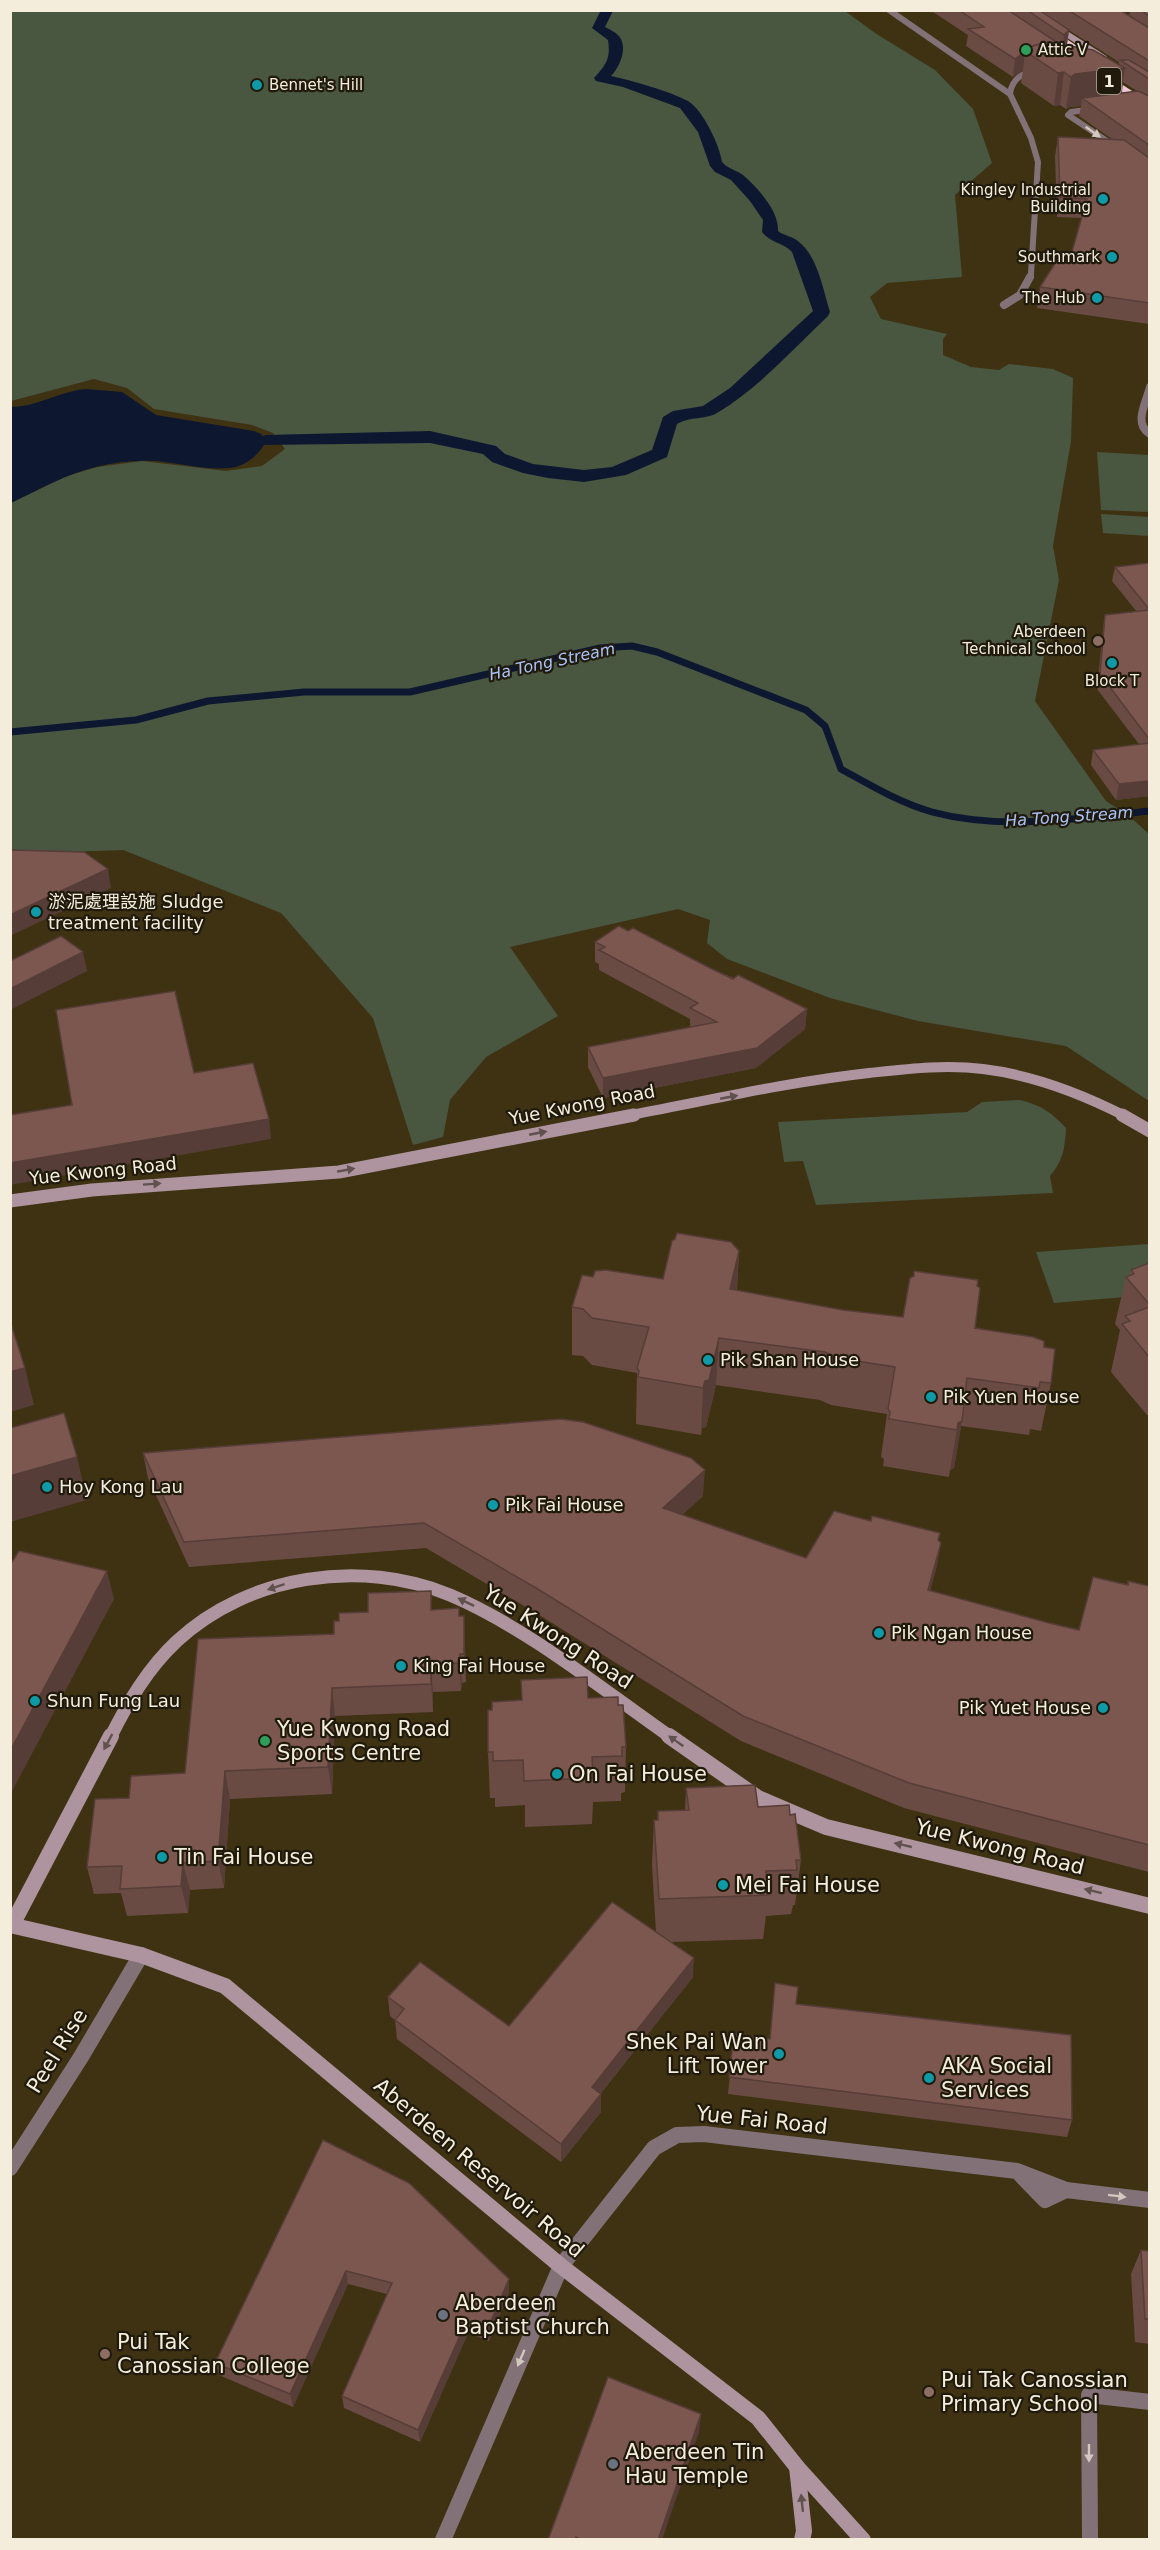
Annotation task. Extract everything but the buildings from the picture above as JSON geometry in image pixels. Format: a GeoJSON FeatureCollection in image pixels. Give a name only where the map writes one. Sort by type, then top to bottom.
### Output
{"type":"FeatureCollection","features":[{"type":"Feature","properties":{"kind":"highway","name":"1"},"geometry":{"type":"LineString","coordinates":[[1017,10],[1106,65]]}},
{"type":"Feature","properties":{"kind":"highway","name":"1"},"geometry":{"type":"LineString","coordinates":[[1068,54],[1077,61]]}},
{"type":"Feature","properties":{"kind":"highway","name":"1"},"geometry":{"type":"LineString","coordinates":[[1095,74],[1149,107]]}},
{"type":"Feature","properties":{"kind":"street"},"geometry":{"type":"LineString","coordinates":[[889,10],[1010,94],[1031,138],[1038,162],[1031,274],[1020,295],[1004,305]]}},
{"type":"Feature","properties":{"kind":"street"},"geometry":{"type":"LineString","coordinates":[[1029,10],[1106,65],[1095,74],[1149,112]]}},
{"type":"Feature","properties":{"kind":"street"},"geometry":{"type":"LineString","coordinates":[[1010,94],[1012,83],[1016,78],[1025,73],[1044,69]]}},
{"type":"Feature","properties":{"kind":"street"},"geometry":{"type":"LineString","coordinates":[[1104,107],[1071,112],[1068,115],[1122,152]]}},
{"type":"Feature","properties":{"kind":"street"},"geometry":{"type":"LineString","coordinates":[[1149,387],[1140,422],[1143,430],[1149,434]]}},
{"type":"Feature","properties":{"kind":"street","name":"Yue Kwong Road"},"geometry":{"type":"LineString","coordinates":[[10,1202],[113,1187],[329,1173],[777,1088],[879,1072],[960,1067],[1011,1075],[1070,1091],[1113,1110],[1149,1131]]}},
{"type":"Feature","properties":{"kind":"street","name":"Yue Kwong Road"},"geometry":{"type":"LineString","coordinates":[[11,1925],[128,1704],[153,1666],[171,1646],[212,1615],[259,1593],[284,1584],[344,1575],[407,1581],[431,1587],[484,1610],[517,1630],[758,1798],[826,1827],[1149,1906]]}},
{"type":"Feature","properties":{"kind":"street","name":"Aberdeen Reservoir Road"},"geometry":{"type":"LineString","coordinates":[[11,1925],[141,1956],[225,1986],[561,2266],[758,2418],[797,2467],[863,2540]]}},
{"type":"Feature","properties":{"kind":"street","name":"Peel Rise"},"geometry":{"type":"LineString","coordinates":[[10,2168],[81,2057],[141,1956]]}},
{"type":"Feature","properties":{"kind":"street","name":"Yue Fai Road"},"geometry":{"type":"LineString","coordinates":[[443,2540],[561,2266],[654,2148],[677,2135],[704,2134],[1017,2171],[1045,2200],[1066,2190],[1149,2200]]}},
{"type":"Feature","properties":{"kind":"street"},"geometry":{"type":"LineString","coordinates":[[1090,2540],[1089,2395],[1149,2402]]}},
{"type":"Feature","properties":{"kind":"street"},"geometry":{"type":"LineString","coordinates":[[797,2467],[804,2530],[802,2540]]}},
{"type":"Feature","properties":{"kind":"green space"},"geometry":{"type":"Polygon","coordinates":[[[11,11],[845,11],[875,33],[935,70],[973,109],[992,163],[955,195],[962,277],[887,283],[870,297],[881,319],[947,334],[943,339],[943,355],[971,367],[999,370],[1009,364],[1053,369],[1073,378],[1071,441],[1053,546],[1059,580],[1035,701],[1106,801],[1129,816],[1149,834],[1149,1101],[1066,1046],[918,1021],[830,998],[727,959],[707,943],[710,920],[678,909],[510,947],[558,1016],[486,1057],[450,1100],[443,1137],[413,1145],[373,1018],[281,913],[123,850],[11,854],[10,503],[67,476],[97,467],[142,461],[226,471],[262,466],[285,449],[273,433],[252,425],[154,409],[127,388],[94,379],[11,401],[11,11]]]}},
{"type":"Feature","properties":{"kind":"green space"},"geometry":{"type":"Polygon","coordinates":[[[1097,452],[1149,455],[1149,512],[1101,510],[1097,452]]]}},
{"type":"Feature","properties":{"kind":"green space"},"geometry":{"type":"Polygon","coordinates":[[[1101,514],[1149,517],[1149,536],[1103,533],[1101,514]]]}},
{"type":"Feature","properties":{"kind":"green space"},"geometry":{"type":"Polygon","coordinates":[[[1020,1100],[1046,1110],[1066,1128],[1062,1154],[1050,1176],[1053,1193],[816,1205],[803,1161],[784,1162],[778,1122],[967,1112],[982,1102],[1020,1100]]]}},
{"type":"Feature","properties":{"kind":"green space"},"geometry":{"type":"Polygon","coordinates":[[[1149,1244],[1149,1295],[1054,1303],[1036,1252],[1149,1244]]]}},
{"type":"Feature","properties":{"kind":"water"},"geometry":{"type":"Polygon","coordinates":[[[86,389],[122,392],[156,415],[254,431],[261,434],[266,441],[255,456],[239,466],[209,468],[148,461],[111,464],[74,474],[11,503],[11,407],[86,389]]]}},
{"type":"Feature","properties":{"kind":"waterway"},"geometry":{"type":"LineString","coordinates":[[266,441],[430,437],[489,450],[512,464],[548,473],[584,476],[613,473],[660,453],[669,421],[679,415],[708,411],[736,392],[822,312],[807,267],[799,251],[791,243],[770,232],[771,220],[756,198],[736,177],[720,169],[715,163],[714,153],[705,132],[685,105],[627,84],[601,78],[610,70],[616,56],[614,38],[598,28],[607,11]]}},
{"type":"Feature","properties":{"kind":"waterway","name":"Ha Tong Stream"},"geometry":{"type":"LineString","coordinates":[[10,732],[136,720],[208,701],[304,692],[410,692],[600,648],[632,646],[657,652],[806,710],[825,726],[841,769],[908,804],[932,812],[959,818],[1013,822],[1150,811]]}},
{"type":"Feature","properties":{"kind":"place","name":"Attic V"},"geometry":{"type":"Point","coordinates":[1026,50]}},
{"type":"Feature","properties":{"kind":"place","name":"Bennet's Hill"},"geometry":{"type":"Point","coordinates":[257,85]}},
{"type":"Feature","properties":{"kind":"place","name":"Kingley Industrial Building"},"geometry":{"type":"Point","coordinates":[1103,199]}},
{"type":"Feature","properties":{"kind":"place","name":"Southmark"},"geometry":{"type":"Point","coordinates":[1112,257]}},
{"type":"Feature","properties":{"kind":"place","name":"The Hub"},"geometry":{"type":"Point","coordinates":[1097,298]}},
{"type":"Feature","properties":{"kind":"place","name":"Aberdeen Technical School"},"geometry":{"type":"Point","coordinates":[1098,641]}},
{"type":"Feature","properties":{"kind":"place","name":"Block T"},"geometry":{"type":"Point","coordinates":[1112,663]}},
{"type":"Feature","properties":{"kind":"place","name":"淤泥處理設施 Sludge treatment facility"},"geometry":{"type":"Point","coordinates":[36,912]}},
{"type":"Feature","properties":{"kind":"place","name":"Pik Shan House"},"geometry":{"type":"Point","coordinates":[708,1360]}},
{"type":"Feature","properties":{"kind":"place","name":"Pik Yuen House"},"geometry":{"type":"Point","coordinates":[931,1397]}},
{"type":"Feature","properties":{"kind":"place","name":"Hoy Kong Lau"},"geometry":{"type":"Point","coordinates":[47,1487]}},
{"type":"Feature","properties":{"kind":"place","name":"Pik Fai House"},"geometry":{"type":"Point","coordinates":[493,1505]}},
{"type":"Feature","properties":{"kind":"place","name":"Pik Ngan House"},"geometry":{"type":"Point","coordinates":[879,1633]}},
{"type":"Feature","properties":{"kind":"place","name":"King Fai House"},"geometry":{"type":"Point","coordinates":[401,1666]}},
{"type":"Feature","properties":{"kind":"place","name":"Shun Fung Lau"},"geometry":{"type":"Point","coordinates":[35,1701]}},
{"type":"Feature","properties":{"kind":"place","name":"Pik Yuet House"},"geometry":{"type":"Point","coordinates":[1103,1708]}},
{"type":"Feature","properties":{"kind":"place","name":"Yue Kwong Road Sports Centre"},"geometry":{"type":"Point","coordinates":[265,1741]}},
{"type":"Feature","properties":{"kind":"place","name":"On Fai House"},"geometry":{"type":"Point","coordinates":[557,1774]}},
{"type":"Feature","properties":{"kind":"place","name":"Tin Fai House"},"geometry":{"type":"Point","coordinates":[162,1857]}},
{"type":"Feature","properties":{"kind":"place","name":"Mei Fai House"},"geometry":{"type":"Point","coordinates":[723,1885]}},
{"type":"Feature","properties":{"kind":"place","name":"Shek Pai Wan Lift Tower"},"geometry":{"type":"Point","coordinates":[779,2054]}},
{"type":"Feature","properties":{"kind":"place","name":"AKA Social Services"},"geometry":{"type":"Point","coordinates":[929,2078]}},
{"type":"Feature","properties":{"kind":"place","name":"Aberdeen Baptist Church"},"geometry":{"type":"Point","coordinates":[443,2315]}},
{"type":"Feature","properties":{"kind":"place","name":"Pui Tak Canossian College"},"geometry":{"type":"Point","coordinates":[105,2354]}},
{"type":"Feature","properties":{"kind":"place","name":"Pui Tak Canossian Primary School"},"geometry":{"type":"Point","coordinates":[929,2392]}},
{"type":"Feature","properties":{"kind":"place","name":"Aberdeen Tin Hau Temple"},"geometry":{"type":"Point","coordinates":[613,2464]}}]}
